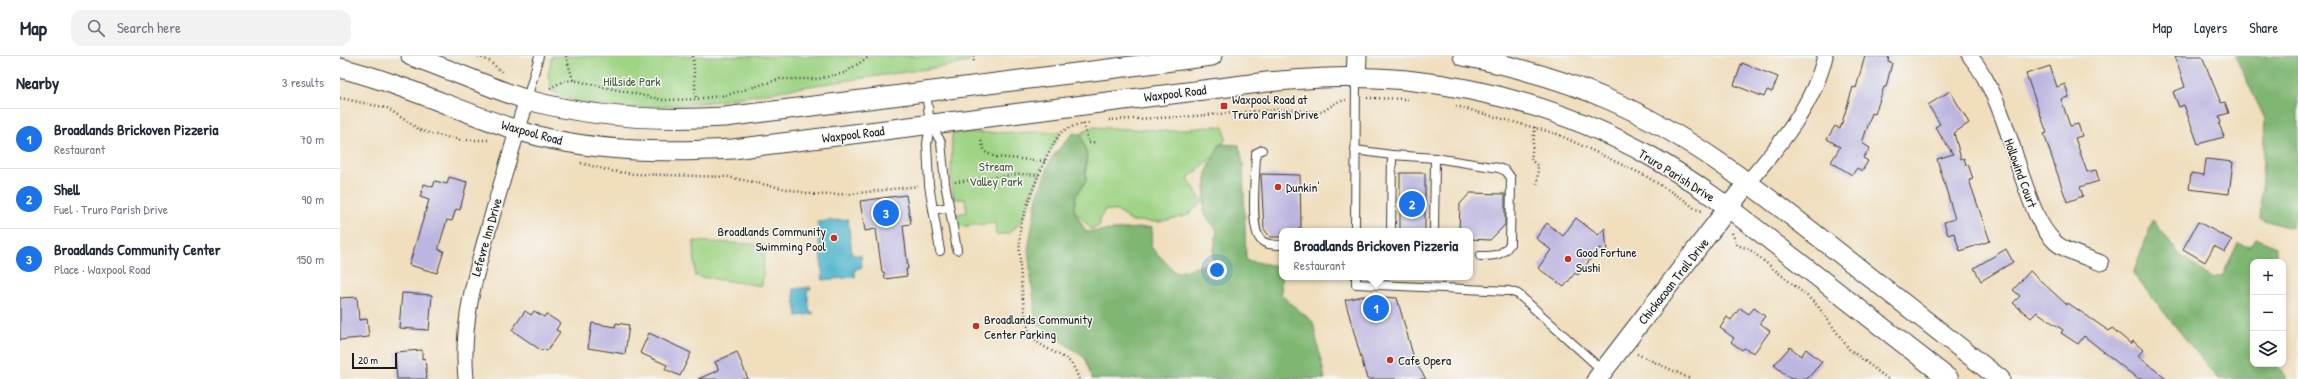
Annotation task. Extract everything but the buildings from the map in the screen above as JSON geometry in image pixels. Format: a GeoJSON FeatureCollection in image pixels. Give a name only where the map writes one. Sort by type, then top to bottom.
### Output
{"type":"FeatureCollection","features":[{"type":"Feature","properties":{"kind":"street"},"geometry":{"type":"LineString","coordinates":[[411,56],[529,92],[588,114],[682,120],[725,118],[1212,56]]}},
{"type":"Feature","properties":{"kind":"street"},"geometry":{"type":"LineString","coordinates":[[1356,77],[1357,56]]}},
{"type":"Feature","properties":{"kind":"street"},"geometry":{"type":"LineString","coordinates":[[1464,56],[1536,74],[1612,102],[1688,141],[1748,182],[2000,379]]}},
{"type":"Feature","properties":{"kind":"street"},"geometry":{"type":"LineString","coordinates":[[1748,182],[1806,105],[1817,83],[1825,56]]}},
{"type":"Feature","properties":{"kind":"street","name":"Hollowind Court"},"geometry":{"type":"LineString","coordinates":[[1970,56],[1982,70],[1993,91],[2032,207],[2042,226],[2054,243],[2101,263]]}},
{"type":"Feature","properties":{"kind":"street","name":"Waxpool Road"},"geometry":{"type":"LineString","coordinates":[[340,68],[404,88],[518,130],[579,143],[626,149],[681,152],[733,149],[1267,82],[1356,77]]}},
{"type":"Feature","properties":{"kind":"street","name":"Truro Parish Drive"},"geometry":{"type":"LineString","coordinates":[[1356,77],[1405,80],[1451,86],[1500,96],[1552,112],[1597,130],[1650,156],[1690,180],[1729,208],[1949,379]]}},
{"type":"Feature","properties":{"kind":"street","name":"Lefevre Inn Drive"},"geometry":{"type":"LineString","coordinates":[[466,379],[464,356],[466,319],[472,285],[529,92]]}},
{"type":"Feature","properties":{"kind":"street","name":"Chickacoan Trail Drive"},"geometry":{"type":"LineString","coordinates":[[1600,375],[1748,182]]}},
{"type":"Feature","properties":{"kind":"lane"},"geometry":{"type":"LineString","coordinates":[[529,92],[539,56]]}},
{"type":"Feature","properties":{"kind":"lane"},"geometry":{"type":"LineString","coordinates":[[1355,228],[1356,77]]}},
{"type":"Feature","properties":{"kind":"lane"},"geometry":{"type":"LineString","coordinates":[[926,92],[930,124],[927,144],[928,184],[940,251]]}},
{"type":"Feature","properties":{"kind":"lane"},"geometry":{"type":"LineString","coordinates":[[930,124],[941,142],[949,207],[957,250]]}},
{"type":"Feature","properties":{"kind":"lane"},"geometry":{"type":"LineString","coordinates":[[1262,150],[1256,153],[1255,227],[1260,240],[1266,243],[1279,245]]}},
{"type":"Feature","properties":{"kind":"lane"},"geometry":{"type":"LineString","coordinates":[[1355,150],[1392,155],[1435,158],[1499,168],[1506,171],[1511,178],[1510,244],[1504,252],[1498,255],[1480,256]]}},
{"type":"Feature","properties":{"kind":"lane"},"geometry":{"type":"LineString","coordinates":[[1391,228],[1392,155]]}},
{"type":"Feature","properties":{"kind":"lane"},"geometry":{"type":"LineString","coordinates":[[1434,228],[1435,158]]}},
{"type":"Feature","properties":{"kind":"lane"},"geometry":{"type":"LineString","coordinates":[[933,210],[949,207]]}},
{"type":"Feature","properties":{"kind":"lane"},"geometry":{"type":"LineString","coordinates":[[1356,280],[1356,284],[1492,289],[1513,293],[1528,304],[1600,375]]}},
{"type":"Feature","properties":{"kind":"path"},"geometry":{"type":"LineString","coordinates":[[478,56],[493,64],[507,78]]}},
{"type":"Feature","properties":{"kind":"path"},"geometry":{"type":"LineString","coordinates":[[566,56],[573,80]]}},
{"type":"Feature","properties":{"kind":"path"},"geometry":{"type":"LineString","coordinates":[[693,56],[696,99]]}},
{"type":"Feature","properties":{"kind":"path"},"geometry":{"type":"LineString","coordinates":[[529,92],[550,88],[564,81],[573,80],[663,100],[696,99],[727,95],[780,79],[818,79],[844,73],[870,56]]}},
{"type":"Feature","properties":{"kind":"path"},"geometry":{"type":"LineString","coordinates":[[973,56],[974,62]]}},
{"type":"Feature","properties":{"kind":"path"},"geometry":{"type":"LineString","coordinates":[[1083,124],[1089,143],[1095,142]]}},
{"type":"Feature","properties":{"kind":"path"},"geometry":{"type":"LineString","coordinates":[[1536,127],[1531,160],[1538,166],[1537,185]]}},
{"type":"Feature","properties":{"kind":"path"},"geometry":{"type":"LineString","coordinates":[[981,141],[985,152],[995,157],[1045,161],[1021,223],[1019,238],[1019,258],[1026,318],[1030,334],[1042,345],[1071,363],[1079,379]]}},
{"type":"Feature","properties":{"kind":"path"},"geometry":{"type":"LineString","coordinates":[[1622,347],[1691,379]]}},
{"type":"Feature","properties":{"kind":"green space","name":"Hillside Park"},"geometry":{"type":"Polygon","coordinates":[[[552,56],[968,56],[969,62],[718,101],[643,108],[608,107],[577,101],[552,91],[548,75],[552,56]]]}},
{"type":"Feature","properties":{"kind":"green space"},"geometry":{"type":"Polygon","coordinates":[[[2235,56],[2298,56],[2298,207],[2291,228],[2260,219],[2265,119],[2235,56]]]}},
{"type":"Feature","properties":{"kind":"green space"},"geometry":{"type":"Polygon","coordinates":[[[1216,126],[1224,127],[1226,138],[1215,156],[1188,178],[1202,202],[1188,215],[1159,222],[1131,221],[1117,211],[1105,210],[1100,218],[1100,225],[1092,230],[1074,210],[1075,196],[1086,182],[1087,154],[1081,134],[1092,127],[1172,131],[1216,126]]]}},
{"type":"Feature","properties":{"kind":"green space","name":"Stream Valley Park"},"geometry":{"type":"Polygon","coordinates":[[[1061,132],[1045,161],[1021,223],[1007,234],[996,234],[995,223],[956,227],[954,215],[967,212],[965,199],[954,199],[951,180],[952,133],[1061,132]]]}},
{"type":"Feature","properties":{"kind":"green space"},"geometry":{"type":"Polygon","coordinates":[[[1073,133],[1081,134],[1086,152],[1086,180],[1076,195],[1074,210],[1086,232],[1152,227],[1151,247],[1176,273],[1212,262],[1217,230],[1203,212],[1207,171],[1220,144],[1239,145],[1243,163],[1246,260],[1279,266],[1279,280],[1282,280],[1281,295],[1313,322],[1325,379],[1092,379],[1085,358],[1036,323],[1028,250],[1037,197],[1051,158],[1073,133]]]}},
{"type":"Feature","properties":{"kind":"green space"},"geometry":{"type":"Polygon","coordinates":[[[2153,220],[2179,254],[2211,278],[2222,276],[2238,243],[2249,247],[2256,238],[2276,247],[2276,259],[2250,259],[2250,367],[2278,367],[2286,376],[2286,379],[2218,379],[2133,274],[2153,220]]]}},
{"type":"Feature","properties":{"kind":"green space"},"geometry":{"type":"Polygon","coordinates":[[[694,241],[765,245],[762,286],[695,276],[694,241]]]}},
{"type":"Feature","properties":{"kind":"water","name":"Broadlands Community Swimming Pool"},"geometry":{"type":"Polygon","coordinates":[[[848,219],[852,255],[861,255],[862,268],[855,269],[855,277],[823,280],[817,222],[848,219]]]}},
{"type":"Feature","properties":{"kind":"water"},"geometry":{"type":"Polygon","coordinates":[[[810,287],[811,289],[807,290],[810,312],[813,312],[813,314],[797,316],[793,289],[810,287]]]}},
{"type":"Feature","properties":{"kind":"place","name":"Waxpool Road at Truro Parish Drive"},"geometry":{"type":"Point","coordinates":[1224,106]}},
{"type":"Feature","properties":{"kind":"place","name":"Dunkin'"},"geometry":{"type":"Point","coordinates":[1278,187]}},
{"type":"Feature","properties":{"kind":"place","name":"Shell"},"geometry":{"type":"Point","coordinates":[1412,204]}},
{"type":"Feature","properties":{"kind":"place","name":"Broadlands Community Center"},"geometry":{"type":"Point","coordinates":[886,213]}},
{"type":"Feature","properties":{"kind":"place","name":"Broadlands Community Swimming Pool"},"geometry":{"type":"Point","coordinates":[834,238]}},
{"type":"Feature","properties":{"kind":"place","name":"Good Fortune Sushi"},"geometry":{"type":"Point","coordinates":[1568,259]}},
{"type":"Feature","properties":{"kind":"place","name":"Broadlands Brickoven Pizzeria"},"geometry":{"type":"Point","coordinates":[1376,308]}},
{"type":"Feature","properties":{"kind":"place","name":"Broadlands Community Center Parking"},"geometry":{"type":"Point","coordinates":[976,326]}},
{"type":"Feature","properties":{"kind":"place","name":"Cafe Opera"},"geometry":{"type":"Point","coordinates":[1390,360]}}]}
